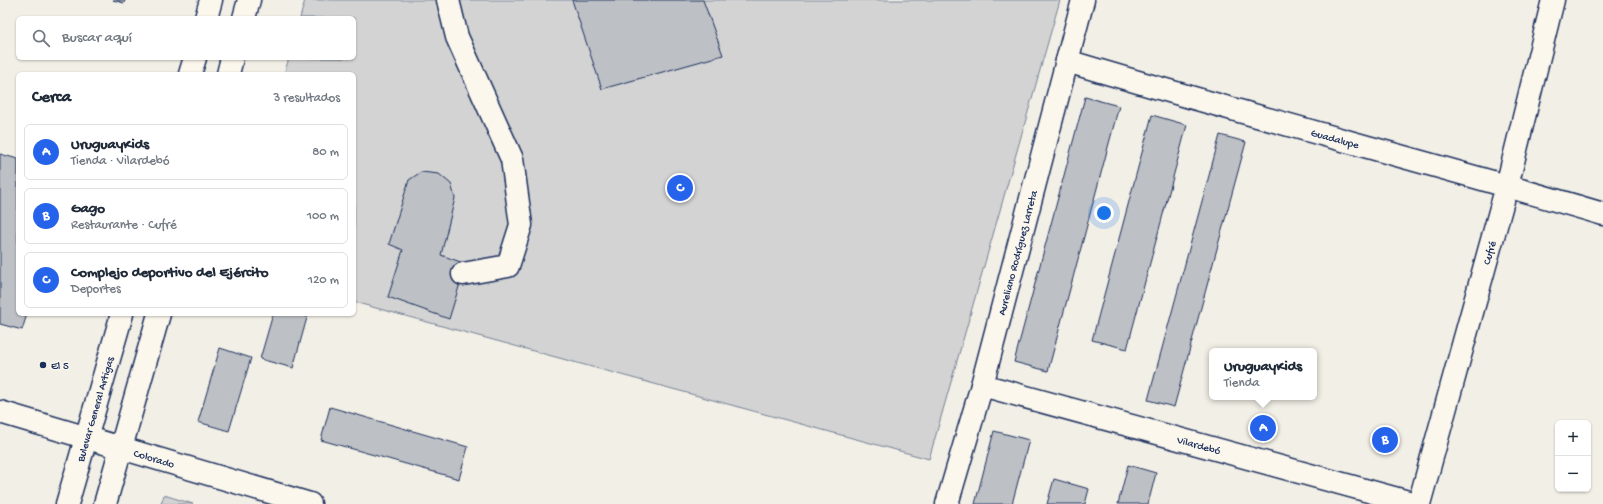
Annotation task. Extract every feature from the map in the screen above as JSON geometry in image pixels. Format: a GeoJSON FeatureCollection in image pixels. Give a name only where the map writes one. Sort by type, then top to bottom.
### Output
{"type":"FeatureCollection","features":[{"type":"Feature","properties":{"kind":"street"},"geometry":{"type":"LineString","coordinates":[[207,16],[211,0]]}},
{"type":"Feature","properties":{"kind":"street"},"geometry":{"type":"LineString","coordinates":[[245,16],[249,0]]}},
{"type":"Feature","properties":{"kind":"street"},"geometry":{"type":"LineString","coordinates":[[448,0],[457,37],[512,159],[520,225],[508,266],[463,274]]}},
{"type":"Feature","properties":{"kind":"street","name":"Aureliano Rodríguez Larreta"},"geometry":{"type":"LineString","coordinates":[[947,504],[982,385],[1084,0]]}},
{"type":"Feature","properties":{"kind":"street","name":"Cufré"},"geometry":{"type":"LineString","coordinates":[[1419,504],[1507,186],[1552,0]]}},
{"type":"Feature","properties":{"kind":"street"},"geometry":{"type":"LineString","coordinates":[[191,72],[194,60]]}},
{"type":"Feature","properties":{"kind":"street"},"geometry":{"type":"LineString","coordinates":[[228,72],[232,60]]}},
{"type":"Feature","properties":{"kind":"street","name":"Guadalupe"},"geometry":{"type":"LineString","coordinates":[[1067,61],[1156,88],[1603,214]]}},
{"type":"Feature","properties":{"kind":"street","name":"Bulevar General Artigas"},"geometry":{"type":"LineString","coordinates":[[67,504],[121,316]]}},
{"type":"Feature","properties":{"kind":"street"},"geometry":{"type":"LineString","coordinates":[[105,504],[159,316]]}},
{"type":"Feature","properties":{"kind":"street","name":"Vilardebó"},"geometry":{"type":"LineString","coordinates":[[982,385],[1416,504]]}},
{"type":"Feature","properties":{"kind":"street","name":"Colorado"},"geometry":{"type":"LineString","coordinates":[[0,412],[310,504]]}},
{"type":"Feature","properties":{"kind":"shaded area"},"geometry":{"type":"Polygon","coordinates":[[[305,0],[1060,0],[929,459],[356,303],[356,72],[285,72],[288,60],[356,60],[356,16],[301,16],[305,0]]]}},
{"type":"Feature","properties":{"kind":"shaded area"},"geometry":{"type":"Polygon","coordinates":[[[164,495],[193,504],[161,504],[164,495]]]}},
{"type":"Feature","properties":{"kind":"building"},"geometry":{"type":"Polygon","coordinates":[[[113,0],[125,0],[124,3],[113,0]]]}},
{"type":"Feature","properties":{"kind":"building"},"geometry":{"type":"Polygon","coordinates":[[[572,0],[703,0],[723,55],[602,89],[572,0]]]}},
{"type":"Feature","properties":{"kind":"building"},"geometry":{"type":"Polygon","coordinates":[[[1085,97],[1119,106],[1048,371],[1014,362],[1085,97]]]}},
{"type":"Feature","properties":{"kind":"building"},"geometry":{"type":"Polygon","coordinates":[[[1152,115],[1187,125],[1127,349],[1092,340],[1152,115]]]}},
{"type":"Feature","properties":{"kind":"building"},"geometry":{"type":"Polygon","coordinates":[[[1220,135],[1246,142],[1174,407],[1148,400],[1220,135]]]}},
{"type":"Feature","properties":{"kind":"building"},"geometry":{"type":"Polygon","coordinates":[[[0,154],[16,158],[16,316],[26,316],[22,330],[0,324],[0,154]]]}},
{"type":"Feature","properties":{"kind":"building"},"geometry":{"type":"Polygon","coordinates":[[[421,172],[439,174],[451,184],[455,198],[441,255],[466,264],[449,319],[388,297],[403,250],[389,244],[409,180],[421,172]]]}},
{"type":"Feature","properties":{"kind":"building"},"geometry":{"type":"Polygon","coordinates":[[[272,316],[307,316],[293,368],[260,359],[272,316]]]}},
{"type":"Feature","properties":{"kind":"building"},"geometry":{"type":"Polygon","coordinates":[[[220,348],[251,358],[229,431],[198,422],[220,348]]]}},
{"type":"Feature","properties":{"kind":"building"},"geometry":{"type":"Polygon","coordinates":[[[330,407],[468,447],[459,479],[321,440],[330,407]]]}},
{"type":"Feature","properties":{"kind":"building"},"geometry":{"type":"Polygon","coordinates":[[[994,431],[1029,440],[1012,504],[975,504],[994,431]]]}},
{"type":"Feature","properties":{"kind":"building"},"geometry":{"type":"Polygon","coordinates":[[[1128,465],[1156,473],[1148,504],[1118,504],[1128,465]]]}},
{"type":"Feature","properties":{"kind":"building"},"geometry":{"type":"Polygon","coordinates":[[[1054,479],[1089,489],[1085,504],[1047,504],[1054,479]]]}},
{"type":"Feature","properties":{"kind":"place","name":"Complejo deportivo del Ejército"},"geometry":{"type":"Point","coordinates":[680,188]}},
{"type":"Feature","properties":{"kind":"place","name":"El 5"},"geometry":{"type":"Point","coordinates":[43,365]}},
{"type":"Feature","properties":{"kind":"place","name":"UruguayKids"},"geometry":{"type":"Point","coordinates":[1263,428]}},
{"type":"Feature","properties":{"kind":"place","name":"Gago"},"geometry":{"type":"Point","coordinates":[1385,440]}}]}
